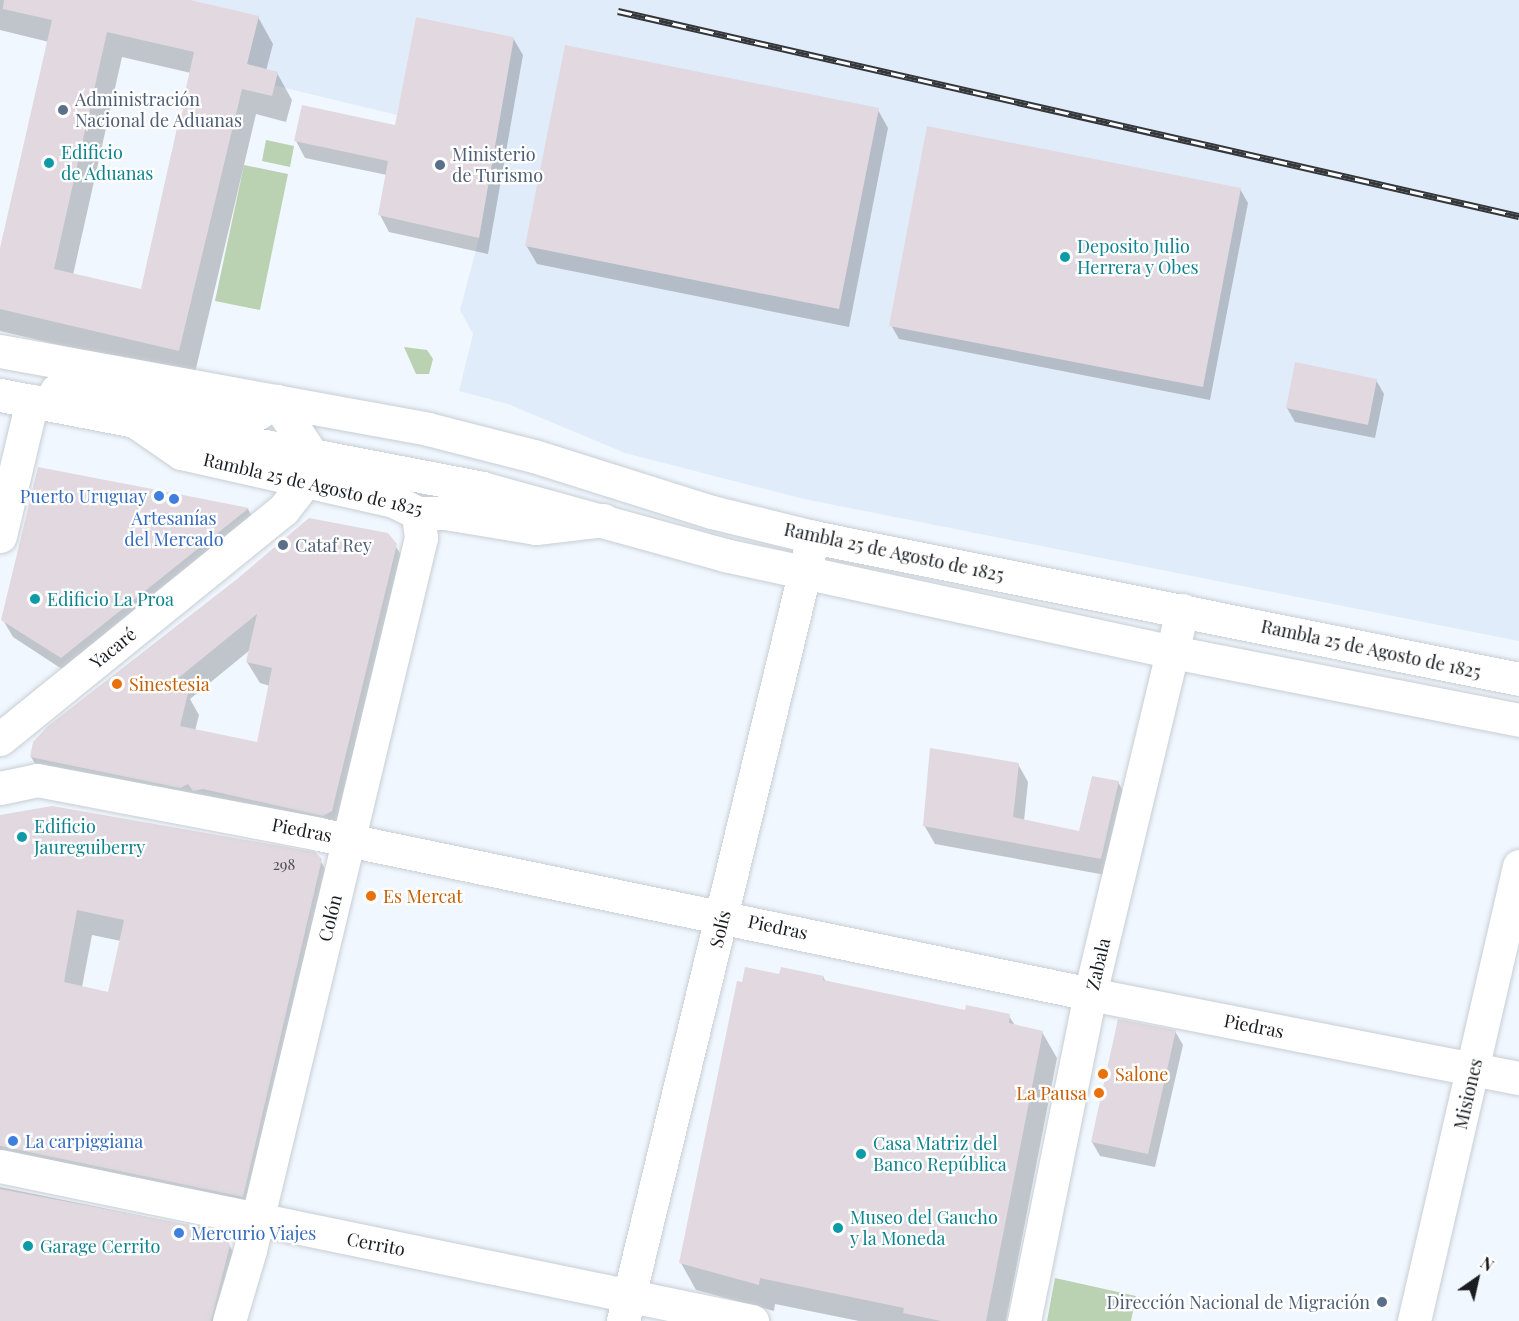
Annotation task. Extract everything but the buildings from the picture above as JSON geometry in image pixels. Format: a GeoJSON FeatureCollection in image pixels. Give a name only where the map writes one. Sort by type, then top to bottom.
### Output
{"type":"FeatureCollection","features":[{"type":"Feature","properties":{"kind":"street","name":"Rambla 25 de Agosto de 1825"},"geometry":{"type":"LineString","coordinates":[[0,351],[454,434],[712,512],[813,537],[1519,679]]}},
{"type":"Feature","properties":{"kind":"street"},"geometry":{"type":"LineString","coordinates":[[0,384],[233,417],[258,413],[276,401],[308,469]]}},
{"type":"Feature","properties":{"kind":"street","name":"Rambla 25 de Agosto de 1825"},"geometry":{"type":"LineString","coordinates":[[0,395],[136,422],[308,469],[394,501],[418,513],[445,513],[536,528],[606,520]]}},
{"type":"Feature","properties":{"kind":"street"},"geometry":{"type":"LineString","coordinates":[[0,536],[32,401]]}},
{"type":"Feature","properties":{"kind":"street","name":"Rambla 25 de Agosto de 1825"},"geometry":{"type":"LineString","coordinates":[[308,469],[482,488],[606,520],[725,555],[1173,652],[1519,720]]}},
{"type":"Feature","properties":{"kind":"street","name":"Yacaré"},"geometry":{"type":"LineString","coordinates":[[12,729],[283,510],[308,469]]}},
{"type":"Feature","properties":{"kind":"street","name":"Colón"},"geometry":{"type":"LineString","coordinates":[[229,1321],[350,840],[421,538],[418,513]]}},
{"type":"Feature","properties":{"kind":"street","name":"Solís"},"geometry":{"type":"LineString","coordinates":[[626,1308],[813,537]]}},
{"type":"Feature","properties":{"kind":"street","name":"Zabala"},"geometry":{"type":"LineString","coordinates":[[1024,1321],[1090,994],[1182,610]]}},
{"type":"Feature","properties":{"kind":"street","name":"Piedras"},"geometry":{"type":"LineString","coordinates":[[12,729],[9,738],[9,760],[20,773],[37,780],[723,915],[1090,994],[1519,1078]]}},
{"type":"Feature","properties":{"kind":"street","name":"Piedras"},"geometry":{"type":"LineString","coordinates":[[0,788],[37,780]]}},
{"type":"Feature","properties":{"kind":"street","name":"Misiones"},"geometry":{"type":"LineString","coordinates":[[1414,1321],[1474,1070],[1519,866]]}},
{"type":"Feature","properties":{"kind":"street","name":"Cerrito"},"geometry":{"type":"LineString","coordinates":[[0,1166],[256,1220],[626,1308],[752,1321]]}},
{"type":"Feature","properties":{"kind":"shaded area"},"geometry":{"type":"Polygon","coordinates":[[[191,0],[1519,0],[1519,641],[804,499],[625,453],[508,404],[459,391],[473,334],[460,310],[479,238],[514,37],[416,17],[397,115],[244,78],[258,16],[191,0]]]}},
{"type":"Feature","properties":{"kind":"green space"},"geometry":{"type":"Polygon","coordinates":[[[266,140],[294,146],[290,167],[262,161],[266,140]]]}},
{"type":"Feature","properties":{"kind":"green space"},"geometry":{"type":"Polygon","coordinates":[[[244,165],[288,174],[260,310],[215,301],[244,165]]]}},
{"type":"Feature","properties":{"kind":"green space"},"geometry":{"type":"Polygon","coordinates":[[[404,347],[427,350],[433,359],[429,374],[416,374],[404,347]]]}},
{"type":"Feature","properties":{"kind":"green space"},"geometry":{"type":"Polygon","coordinates":[[[1055,1278],[1136,1296],[1131,1321],[1047,1321],[1055,1278]]]}},
{"type":"Feature","properties":{"kind":"railway"},"geometry":{"type":"LineString","coordinates":[[618,11],[1519,216]]}},
{"type":"Feature","properties":{"kind":"place","name":"Administración Nacional de Aduanas"},"geometry":{"type":"Point","coordinates":[63,110]}},
{"type":"Feature","properties":{"kind":"place","name":"Edificio de Aduanas"},"geometry":{"type":"Point","coordinates":[49,163]}},
{"type":"Feature","properties":{"kind":"place","name":"Ministerio de Turismo"},"geometry":{"type":"Point","coordinates":[440,165]}},
{"type":"Feature","properties":{"kind":"place","name":"Deposito Julio Herrera y Obes"},"geometry":{"type":"Point","coordinates":[1065,257]}},
{"type":"Feature","properties":{"kind":"place","name":"Puerto Uruguay"},"geometry":{"type":"Point","coordinates":[159,496]}},
{"type":"Feature","properties":{"kind":"place","name":"Artesanías del Mercado"},"geometry":{"type":"Point","coordinates":[174,499]}},
{"type":"Feature","properties":{"kind":"place","name":"Cataf Rey"},"geometry":{"type":"Point","coordinates":[283,545]}},
{"type":"Feature","properties":{"kind":"place","name":"Edificio La Proa"},"geometry":{"type":"Point","coordinates":[35,599]}},
{"type":"Feature","properties":{"kind":"place","name":"Sinestesia"},"geometry":{"type":"Point","coordinates":[117,684]}},
{"type":"Feature","properties":{"kind":"place","name":"Edificio Jaureguiberry"},"geometry":{"type":"Point","coordinates":[22,837]}},
{"type":"Feature","properties":{"kind":"place","name":"Es Mercat"},"geometry":{"type":"Point","coordinates":[371,896]}},
{"type":"Feature","properties":{"kind":"place","name":"Salone"},"geometry":{"type":"Point","coordinates":[1103,1074]}},
{"type":"Feature","properties":{"kind":"place","name":"La Pausa"},"geometry":{"type":"Point","coordinates":[1099,1093]}},
{"type":"Feature","properties":{"kind":"place","name":"La carpiggiana"},"geometry":{"type":"Point","coordinates":[13,1141]}},
{"type":"Feature","properties":{"kind":"place","name":"Casa Matriz del Banco República"},"geometry":{"type":"Point","coordinates":[861,1154]}},
{"type":"Feature","properties":{"kind":"place","name":"Museo del Gaucho y la Moneda"},"geometry":{"type":"Point","coordinates":[838,1228]}},
{"type":"Feature","properties":{"kind":"place","name":"Mercurio Viajes"},"geometry":{"type":"Point","coordinates":[179,1233]}},
{"type":"Feature","properties":{"kind":"place","name":"Garage Cerrito"},"geometry":{"type":"Point","coordinates":[28,1246]}},
{"type":"Feature","properties":{"kind":"place","name":"Dirección Nacional de Migración"},"geometry":{"type":"Point","coordinates":[1382,1302]}}]}
